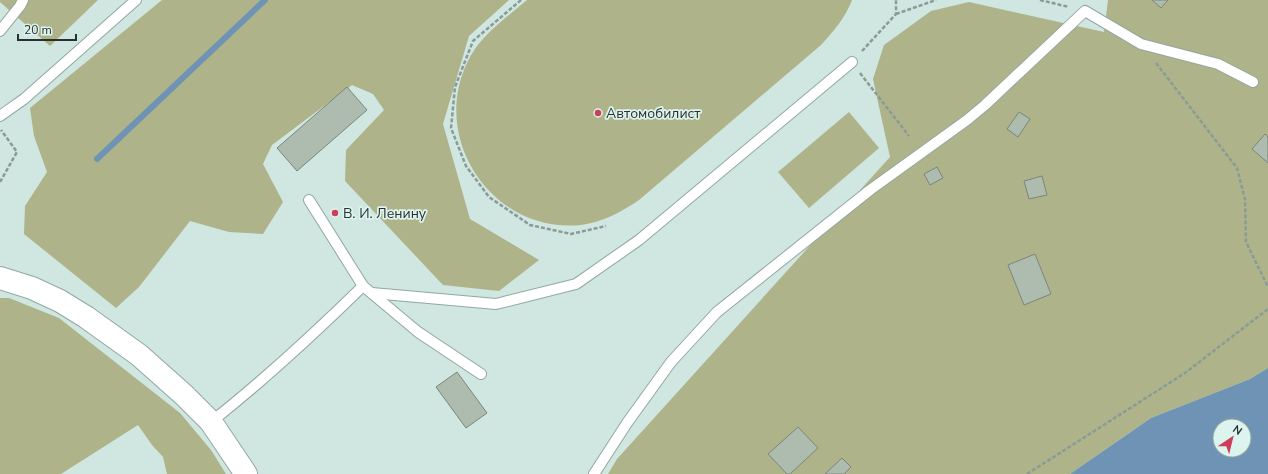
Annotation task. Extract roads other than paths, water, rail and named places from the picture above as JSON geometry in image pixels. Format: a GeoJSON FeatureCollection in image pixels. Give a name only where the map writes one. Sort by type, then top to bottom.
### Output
{"type":"FeatureCollection","features":[{"type":"Feature","properties":{"kind":"street"},"geometry":{"type":"LineString","coordinates":[[0,278],[32,288],[60,301],[86,317],[139,355],[184,394],[211,422],[246,474]]}},
{"type":"Feature","properties":{"kind":"lane"},"geometry":{"type":"LineString","coordinates":[[0,31],[23,0]]}},
{"type":"Feature","properties":{"kind":"lane"},"geometry":{"type":"LineString","coordinates":[[0,116],[24,99],[136,0]]}},
{"type":"Feature","properties":{"kind":"lane"},"geometry":{"type":"LineString","coordinates":[[594,474],[671,362],[717,312],[870,190],[967,120],[1085,11],[1141,44],[1218,64],[1253,82]]}},
{"type":"Feature","properties":{"kind":"lane"},"geometry":{"type":"LineString","coordinates":[[372,293],[496,304],[576,284],[639,240],[852,62]]}},
{"type":"Feature","properties":{"kind":"lane"},"geometry":{"type":"LineString","coordinates":[[309,200],[363,286],[418,332],[480,374]]}},
{"type":"Feature","properties":{"kind":"lane"},"geometry":{"type":"LineString","coordinates":[[211,422],[244,396],[363,286]]}},
{"type":"Feature","properties":{"kind":"water"},"geometry":{"type":"Polygon","coordinates":[[[1268,368],[1268,474],[1070,474],[1151,418],[1250,379],[1268,368]]]}},
{"type":"Feature","properties":{"kind":"waterway"},"geometry":{"type":"LineString","coordinates":[[97,159],[265,0]]}},
{"type":"Feature","properties":{"kind":"place","name":"Автомобилист"},"geometry":{"type":"Point","coordinates":[598,113]}},
{"type":"Feature","properties":{"kind":"place","name":"В. И. Ленину"},"geometry":{"type":"Point","coordinates":[335,213]}}]}
